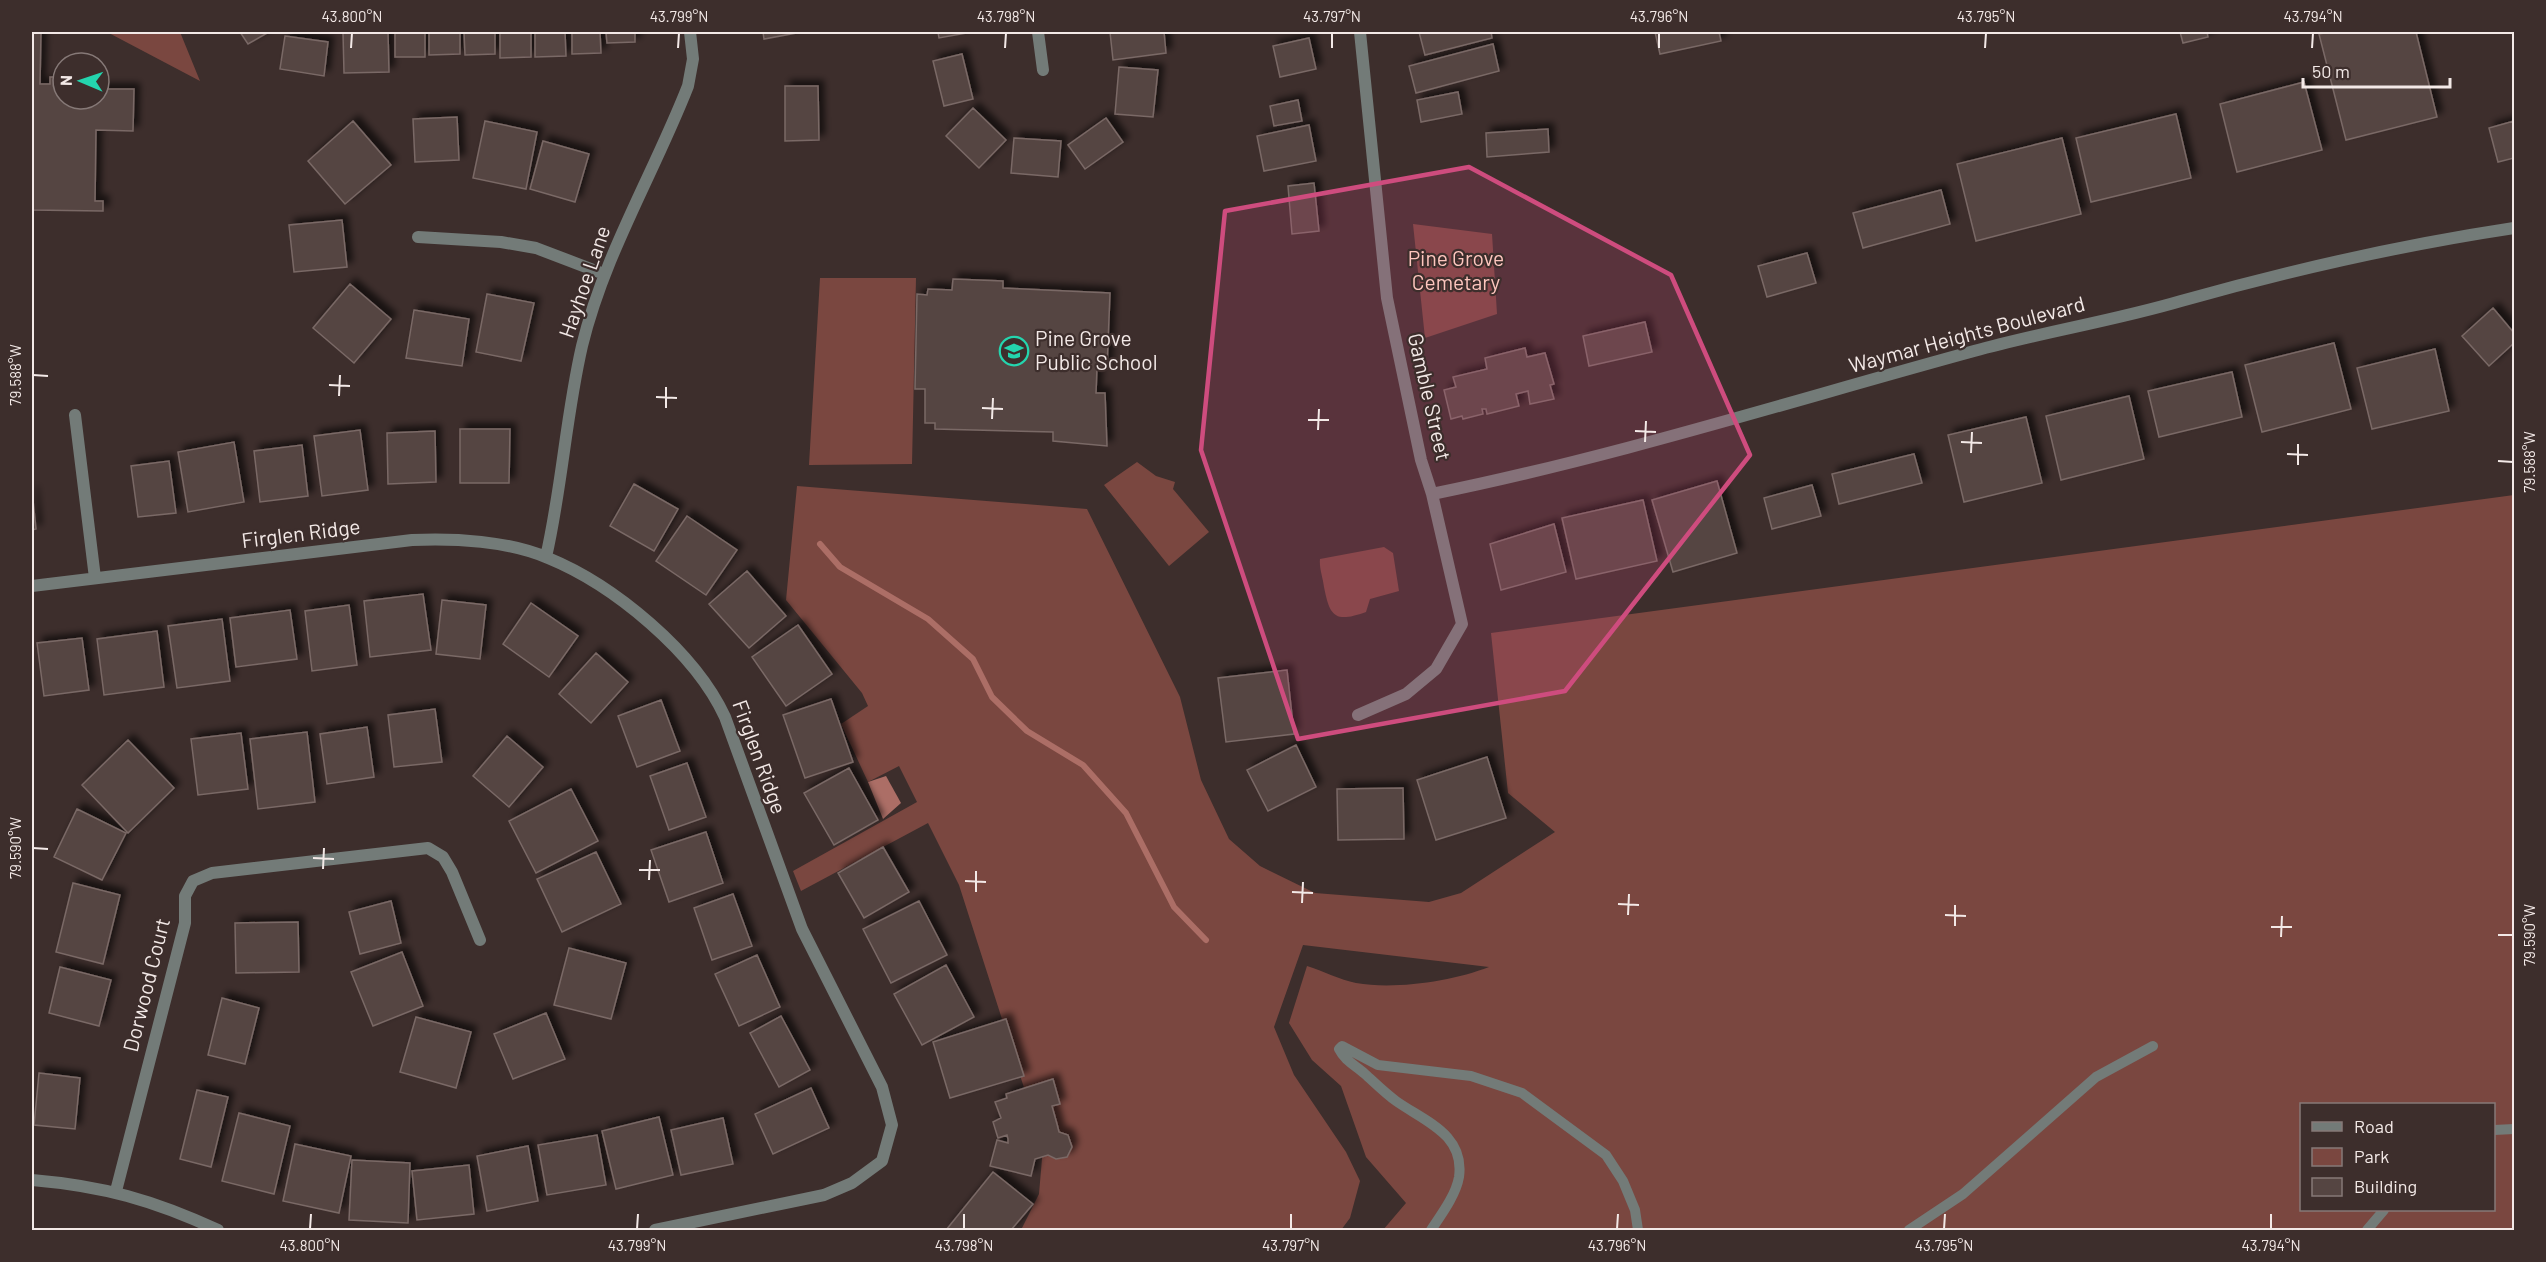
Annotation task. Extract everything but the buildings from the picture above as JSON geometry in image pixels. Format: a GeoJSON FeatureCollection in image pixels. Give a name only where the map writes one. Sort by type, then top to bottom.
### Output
{"type":"FeatureCollection","features":[{"type":"Feature","properties":{"kind":"street","name":"Hayhoe Lane"},"geometry":{"type":"LineString","coordinates":[[546,557],[554,524],[582,347],[604,274],[688,86],[693,59],[690,32]]}},
{"type":"Feature","properties":{"kind":"street"},"geometry":{"type":"LineString","coordinates":[[1038,32],[1043,70]]}},
{"type":"Feature","properties":{"kind":"street","name":"Gamble Street"},"geometry":{"type":"LineString","coordinates":[[1358,715],[1406,694],[1436,669],[1462,624],[1432,494],[1421,460],[1387,298],[1360,32]]}},
{"type":"Feature","properties":{"kind":"street","name":"Waymar Heights Boulevard"},"geometry":{"type":"LineString","coordinates":[[1432,494],[1526,474],[1977,350],[2180,302],[2236,284],[2418,243],[2514,228]]}},
{"type":"Feature","properties":{"kind":"street"},"geometry":{"type":"LineString","coordinates":[[418,237],[501,242],[536,248],[604,274]]}},
{"type":"Feature","properties":{"kind":"street"},"geometry":{"type":"LineString","coordinates":[[75,415],[95,578]]}},
{"type":"Feature","properties":{"kind":"street","name":"Firglen Ridge"},"geometry":{"type":"LineString","coordinates":[[32,586],[421,540],[472,541],[546,557],[585,576],[619,600],[682,655],[715,695],[725,717],[802,929],[882,1087],[892,1125],[882,1161],[852,1183],[824,1195],[656,1230]]}},
{"type":"Feature","properties":{"kind":"street","name":"Dorwood Court"},"geometry":{"type":"LineString","coordinates":[[116,1191],[185,923],[185,896],[193,881],[212,873],[428,848],[443,857],[452,872],[480,940]]}},
{"type":"Feature","properties":{"kind":"street"},"geometry":{"type":"LineString","coordinates":[[32,1180],[116,1191],[148,1200],[218,1230]]}},
{"type":"Feature","properties":{"kind":"lane"},"geometry":{"type":"LineString","coordinates":[[1431,1230],[1459,1178],[1458,1158],[1453,1143],[1436,1125],[1396,1101],[1357,1067],[1344,1059],[1339,1049],[1342,1046],[1378,1065],[1471,1076],[1522,1093],[1606,1155],[1623,1181],[1635,1210],[1638,1230]]}},
{"type":"Feature","properties":{"kind":"lane"},"geometry":{"type":"LineString","coordinates":[[1909,1230],[1963,1194],[2096,1077],[2153,1046]]}},
{"type":"Feature","properties":{"kind":"lane"},"geometry":{"type":"LineString","coordinates":[[2495,1130],[2514,1129]]}},
{"type":"Feature","properties":{"kind":"lane"},"geometry":{"type":"LineString","coordinates":[[2367,1230],[2382,1211]]}},
{"type":"Feature","properties":{"kind":"highlighted area"},"geometry":{"type":"Polygon","coordinates":[[[1469,167],[1671,275],[1750,455],[1565,691],[1298,739],[1201,450],[1225,211],[1469,167]]]}},
{"type":"Feature","properties":{"kind":"green space"},"geometry":{"type":"Polygon","coordinates":[[[107,32],[180,32],[200,81],[107,32]]]}},
{"type":"Feature","properties":{"kind":"green space","name":"Pine Grove Cemetary"},"geometry":{"type":"Polygon","coordinates":[[[1413,224],[1492,234],[1497,314],[1425,338],[1413,224]]]}},
{"type":"Feature","properties":{"kind":"green space"},"geometry":{"type":"Polygon","coordinates":[[[820,278],[916,278],[912,464],[809,465],[820,278]]]}},
{"type":"Feature","properties":{"kind":"green space"},"geometry":{"type":"Polygon","coordinates":[[[1137,462],[1156,476],[1175,482],[1173,489],[1209,532],[1169,566],[1104,485],[1137,462]]]}},
{"type":"Feature","properties":{"kind":"green space"},"geometry":{"type":"Polygon","coordinates":[[[797,486],[1087,509],[1180,697],[1201,780],[1229,839],[1260,866],[1315,893],[1429,902],[1461,893],[1555,832],[1508,793],[1491,633],[2514,495],[2514,1230],[1383,1230],[1406,1203],[1366,1157],[1341,1086],[1312,1060],[1289,1023],[1307,966],[1350,982],[1371,985],[1424,983],[1489,967],[1303,945],[1274,1027],[1294,1075],[1346,1152],[1360,1181],[1350,1218],[1341,1230],[1021,1230],[1039,1194],[1043,1147],[959,885],[928,823],[801,891],[793,871],[917,802],[899,766],[868,782],[841,724],[868,706],[862,693],[786,600],[797,486]]]}},
{"type":"Feature","properties":{"kind":"green space"},"geometry":{"type":"Polygon","coordinates":[[[1384,547],[1393,553],[1399,591],[1370,599],[1366,612],[1347,617],[1336,615],[1326,597],[1320,559],[1384,547]]]}},
{"type":"Feature","properties":{"kind":"shaded area"},"geometry":{"type":"Polygon","coordinates":[[[886,776],[901,803],[883,819],[868,782],[886,776]]]}},
{"type":"Feature","properties":{"kind":"waterway"},"geometry":{"type":"LineString","coordinates":[[820,544],[840,567],[928,619],[973,659],[992,697],[1027,731],[1083,765],[1126,813],[1174,907],[1206,940]]}},
{"type":"Feature","properties":{"kind":"place","name":"Pine Grove Public School"},"geometry":{"type":"Point","coordinates":[1014,351]}}]}
